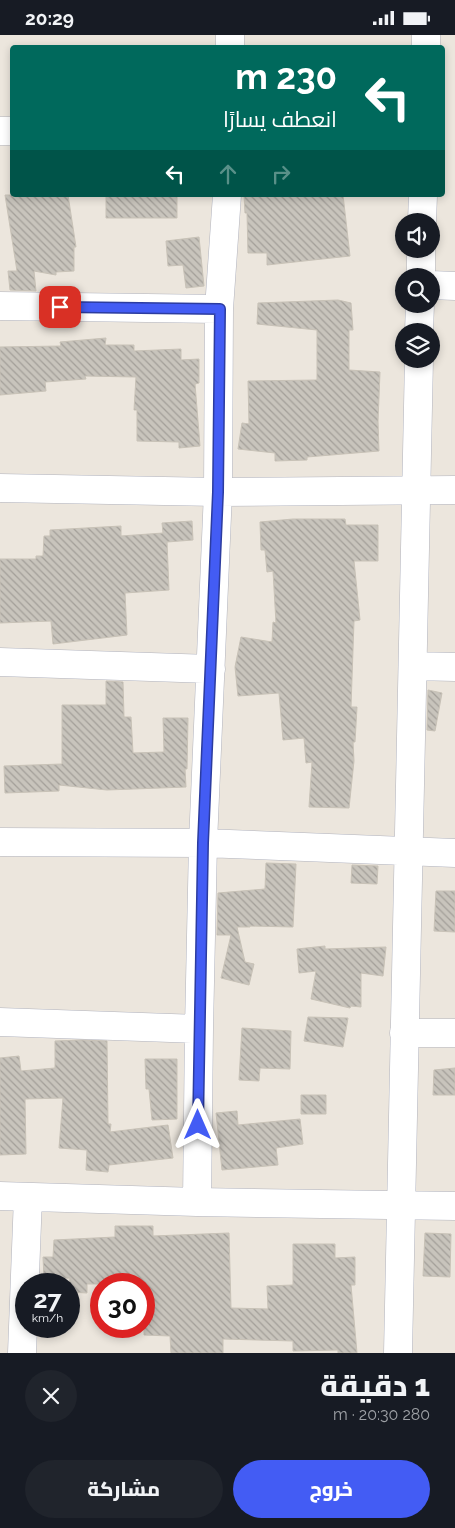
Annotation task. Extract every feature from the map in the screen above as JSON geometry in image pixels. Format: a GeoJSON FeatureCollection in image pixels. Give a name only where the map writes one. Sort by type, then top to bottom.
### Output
{"type":"FeatureCollection","features":[{"type":"Feature","properties":{"kind":"street"},"geometry":{"type":"LineString","coordinates":[[197,1202],[198,1029],[203,843],[218,492],[220,309],[227,197]]}},
{"type":"Feature","properties":{"kind":"street"},"geometry":{"type":"LineString","coordinates":[[422,197],[422,213]]}},
{"type":"Feature","properties":{"kind":"street"},"geometry":{"type":"LineString","coordinates":[[440,285],[455,285]]}},
{"type":"Feature","properties":{"kind":"street"},"geometry":{"type":"LineString","coordinates":[[0,306],[220,309]]}},
{"type":"Feature","properties":{"kind":"street"},"geometry":{"type":"LineString","coordinates":[[398,1353],[413,666],[413,564],[419,368]]}},
{"type":"Feature","properties":{"kind":"street"},"geometry":{"type":"LineString","coordinates":[[0,488],[218,492],[455,490]]}},
{"type":"Feature","properties":{"kind":"street"},"geometry":{"type":"LineString","coordinates":[[0,662],[211,669]]}},
{"type":"Feature","properties":{"kind":"street"},"geometry":{"type":"LineString","coordinates":[[413,666],[455,667]]}},
{"type":"Feature","properties":{"kind":"street"},"geometry":{"type":"LineString","coordinates":[[0,842],[203,843],[455,853]]}},
{"type":"Feature","properties":{"kind":"street"},"geometry":{"type":"LineString","coordinates":[[0,1022],[198,1029]]}},
{"type":"Feature","properties":{"kind":"street"},"geometry":{"type":"LineString","coordinates":[[404,1033],[455,1033]]}},
{"type":"Feature","properties":{"kind":"street"},"geometry":{"type":"LineString","coordinates":[[0,1196],[197,1202],[455,1206]]}},
{"type":"Feature","properties":{"kind":"street"},"geometry":{"type":"LineString","coordinates":[[22,1353],[28,1197]]}},
{"type":"Feature","properties":{"kind":"building"},"geometry":{"type":"Polygon","coordinates":[[[5,195],[10,195],[10,197],[68,197],[76,247],[74,247],[74,271],[56,272],[56,275],[34,271],[36,291],[10,290],[8,271],[17,271],[5,195]]]}},
{"type":"Feature","properties":{"kind":"building"},"geometry":{"type":"Polygon","coordinates":[[[106,197],[177,197],[177,218],[106,218],[106,197]]]}},
{"type":"Feature","properties":{"kind":"building"},"geometry":{"type":"Polygon","coordinates":[[[244,197],[343,197],[350,256],[267,265],[267,253],[248,253],[247,213],[245,213],[244,197]]]}},
{"type":"Feature","properties":{"kind":"building"},"geometry":{"type":"Polygon","coordinates":[[[199,237],[204,286],[186,288],[183,265],[168,266],[166,241],[199,237]]]}},
{"type":"Feature","properties":{"kind":"building"},"geometry":{"type":"Polygon","coordinates":[[[338,300],[351,303],[353,330],[349,330],[349,370],[380,372],[379,451],[307,457],[307,460],[275,461],[275,453],[238,449],[242,423],[249,424],[248,381],[317,380],[317,330],[257,324],[258,303],[338,300]]]}},
{"type":"Feature","properties":{"kind":"building"},"geometry":{"type":"Polygon","coordinates":[[[106,338],[105,345],[134,345],[134,351],[181,349],[181,360],[199,359],[199,383],[195,384],[200,446],[179,448],[179,442],[137,441],[137,410],[134,410],[136,377],[85,376],[86,379],[45,382],[46,391],[0,395],[0,347],[61,346],[60,342],[106,338]]]}},
{"type":"Feature","properties":{"kind":"building"},"geometry":{"type":"Polygon","coordinates":[[[293,519],[345,519],[346,525],[378,525],[378,561],[354,561],[360,620],[354,621],[351,707],[357,707],[349,808],[309,807],[312,762],[306,763],[304,738],[283,740],[279,693],[238,696],[235,667],[241,637],[272,642],[273,622],[276,623],[273,571],[267,572],[265,550],[261,550],[260,522],[293,519]]]}},
{"type":"Feature","properties":{"kind":"building"},"geometry":{"type":"Polygon","coordinates":[[[192,521],[193,540],[167,542],[169,590],[125,593],[127,635],[53,644],[51,621],[0,623],[0,559],[36,559],[36,556],[43,556],[44,536],[50,536],[50,530],[121,526],[121,536],[163,533],[162,523],[192,521]]]}},
{"type":"Feature","properties":{"kind":"building"},"geometry":{"type":"Polygon","coordinates":[[[106,681],[123,682],[124,717],[131,717],[133,753],[164,752],[163,718],[188,718],[187,769],[185,769],[186,787],[107,790],[59,785],[59,791],[5,793],[4,766],[62,764],[62,705],[106,705],[106,681]]]}},
{"type":"Feature","properties":{"kind":"building"},"geometry":{"type":"Polygon","coordinates":[[[428,690],[442,693],[435,731],[427,730],[428,690]]]}},
{"type":"Feature","properties":{"kind":"building"},"geometry":{"type":"Polygon","coordinates":[[[266,863],[296,864],[293,927],[237,927],[245,962],[254,964],[249,985],[221,978],[231,935],[217,935],[218,893],[265,889],[266,863]]]}},
{"type":"Feature","properties":{"kind":"building"},"geometry":{"type":"Polygon","coordinates":[[[352,865],[378,866],[377,884],[351,883],[352,865]]]}},
{"type":"Feature","properties":{"kind":"building"},"geometry":{"type":"Polygon","coordinates":[[[436,891],[455,891],[455,932],[434,931],[436,891]]]}},
{"type":"Feature","properties":{"kind":"building"},"geometry":{"type":"Polygon","coordinates":[[[325,946],[325,949],[386,947],[383,976],[361,973],[361,1007],[351,1006],[350,1008],[311,999],[316,971],[299,973],[297,949],[325,946]]]}},
{"type":"Feature","properties":{"kind":"building"},"geometry":{"type":"Polygon","coordinates":[[[308,1017],[348,1018],[343,1047],[304,1041],[308,1017]]]}},
{"type":"Feature","properties":{"kind":"building"},"geometry":{"type":"Polygon","coordinates":[[[242,1028],[291,1031],[290,1069],[260,1068],[259,1081],[239,1080],[242,1028]]]}},
{"type":"Feature","properties":{"kind":"building"},"geometry":{"type":"Polygon","coordinates":[[[55,1041],[107,1041],[108,1124],[111,1124],[110,1132],[168,1125],[173,1158],[109,1165],[108,1172],[86,1170],[87,1150],[59,1148],[63,1098],[25,1099],[26,1154],[0,1155],[0,1058],[19,1056],[21,1071],[55,1068],[55,1041]]]}},
{"type":"Feature","properties":{"kind":"building"},"geometry":{"type":"Polygon","coordinates":[[[145,1059],[177,1059],[177,1119],[152,1120],[149,1089],[146,1089],[145,1059]]]}},
{"type":"Feature","properties":{"kind":"building"},"geometry":{"type":"Polygon","coordinates":[[[455,1068],[455,1095],[433,1095],[434,1070],[455,1068]]]}},
{"type":"Feature","properties":{"kind":"building"},"geometry":{"type":"Polygon","coordinates":[[[301,1095],[326,1095],[326,1114],[301,1114],[301,1095]]]}},
{"type":"Feature","properties":{"kind":"building"},"geometry":{"type":"Polygon","coordinates":[[[237,1111],[238,1125],[300,1119],[303,1144],[276,1148],[278,1165],[222,1170],[216,1113],[237,1111]]]}},
{"type":"Feature","properties":{"kind":"building"},"geometry":{"type":"Polygon","coordinates":[[[115,1226],[153,1226],[153,1236],[229,1233],[231,1308],[268,1309],[267,1286],[293,1285],[293,1244],[335,1244],[335,1258],[355,1257],[355,1285],[351,1285],[357,1353],[338,1353],[338,1350],[293,1351],[293,1341],[223,1339],[223,1353],[171,1353],[170,1336],[155,1335],[155,1273],[90,1273],[90,1284],[87,1284],[87,1293],[80,1293],[80,1273],[44,1273],[43,1257],[53,1257],[54,1240],[115,1237],[115,1226]]]}},
{"type":"Feature","properties":{"kind":"building"},"geometry":{"type":"Polygon","coordinates":[[[425,1233],[451,1234],[450,1277],[423,1276],[425,1233]]]}},
{"type":"Feature","properties":{"kind":"route"},"geometry":{"type":"LineString","coordinates":[[60,307],[220,309],[218,492],[203,843],[198,1029],[198,1125]]}}]}
